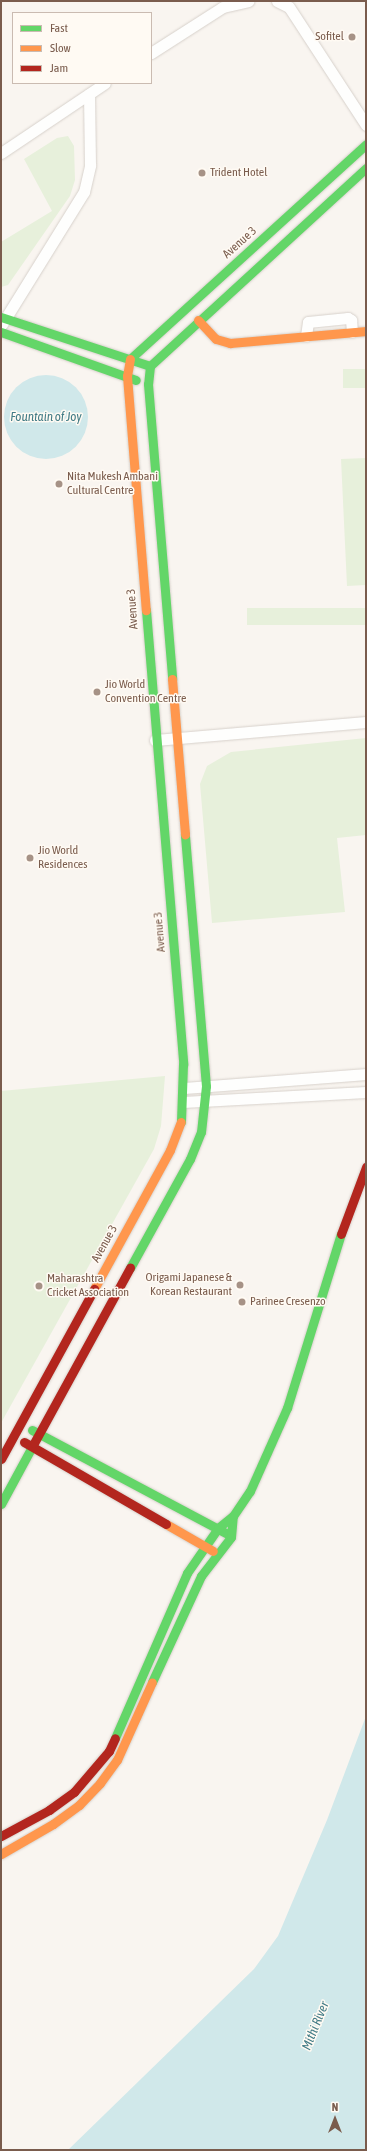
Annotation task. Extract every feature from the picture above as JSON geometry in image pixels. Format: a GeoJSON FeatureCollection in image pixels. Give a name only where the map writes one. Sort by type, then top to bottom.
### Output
{"type":"FeatureCollection","features":[{"type":"Feature","properties":{"kind":"street"},"geometry":{"type":"LineString","coordinates":[[152,52],[223,7],[248,1]]}},
{"type":"Feature","properties":{"kind":"street"},"geometry":{"type":"LineString","coordinates":[[277,1],[289,7],[366,125]]}},
{"type":"Feature","properties":{"kind":"street"},"geometry":{"type":"LineString","coordinates":[[1,153],[104,84]]}},
{"type":"Feature","properties":{"kind":"street"},"geometry":{"type":"LineString","coordinates":[[89,94],[90,165],[84,192],[3,320],[150,366]]}},
{"type":"Feature","properties":{"kind":"street","name":"Avenue 3"},"geometry":{"type":"LineString","coordinates":[[1,1459],[170,1150],[180,1126],[183,1102],[184,1088],[127,376],[130,359],[366,144]]}},
{"type":"Feature","properties":{"kind":"street"},"geometry":{"type":"LineString","coordinates":[[1,1504],[190,1159],[201,1132],[206,1086],[148,384],[150,366],[198,320],[366,168]]}},
{"type":"Feature","properties":{"kind":"street"},"geometry":{"type":"LineString","coordinates":[[198,320],[216,339],[230,343],[306,336],[308,322],[348,318],[351,320],[352,332],[366,331]]}},
{"type":"Feature","properties":{"kind":"street"},"geometry":{"type":"LineString","coordinates":[[1,332],[148,384]]}},
{"type":"Feature","properties":{"kind":"street"},"geometry":{"type":"LineString","coordinates":[[155,740],[366,722]]}},
{"type":"Feature","properties":{"kind":"street"},"geometry":{"type":"LineString","coordinates":[[184,1088],[366,1074]]}},
{"type":"Feature","properties":{"kind":"street"},"geometry":{"type":"LineString","coordinates":[[183,1102],[366,1092]]}},
{"type":"Feature","properties":{"kind":"street"},"geometry":{"type":"LineString","coordinates":[[1,1836],[49,1810],[74,1792],[109,1751],[187,1574],[218,1528],[233,1516],[250,1491],[287,1408],[342,1230],[366,1167]]}},
{"type":"Feature","properties":{"kind":"street"},"geometry":{"type":"LineString","coordinates":[[20,1424],[218,1528],[231,1537]]}},
{"type":"Feature","properties":{"kind":"street"},"geometry":{"type":"LineString","coordinates":[[13,1436],[219,1555]]}},
{"type":"Feature","properties":{"kind":"street"},"geometry":{"type":"LineString","coordinates":[[1,1854],[53,1824],[79,1805],[100,1783],[117,1760],[201,1576],[219,1555],[231,1537],[233,1516]]}},
{"type":"Feature","properties":{"kind":"green space"},"geometry":{"type":"Polygon","coordinates":[[[68,136],[74,146],[75,180],[70,196],[8,285],[1,287],[1,242],[52,211],[24,159],[57,138],[68,136]]]}},
{"type":"Feature","properties":{"kind":"green space"},"geometry":{"type":"Polygon","coordinates":[[[343,369],[366,369],[366,388],[343,388],[343,369]]]}},
{"type":"Feature","properties":{"kind":"green space"},"geometry":{"type":"Polygon","coordinates":[[[366,458],[366,585],[347,586],[341,459],[366,458]]]}},
{"type":"Feature","properties":{"kind":"green space"},"geometry":{"type":"Polygon","coordinates":[[[247,608],[366,608],[366,625],[247,625],[247,608]]]}},
{"type":"Feature","properties":{"kind":"green space"},"geometry":{"type":"Polygon","coordinates":[[[366,738],[366,835],[337,838],[345,912],[212,923],[200,784],[207,766],[231,752],[366,738]]]}},
{"type":"Feature","properties":{"kind":"green space","name":"Maharashtra Cricket Association"},"geometry":{"type":"Polygon","coordinates":[[[165,1076],[161,1126],[154,1149],[1,1423],[1,1091],[165,1076]]]}},
{"type":"Feature","properties":{"kind":"water","name":"Fountain of Joy"},"geometry":{"type":"Polygon","coordinates":[[[46,375],[62,378],[76,387],[85,401],[88,417],[85,433],[76,447],[62,456],[46,459],[30,456],[16,447],[7,433],[4,417],[7,401],[16,387],[30,378],[46,375]]]}},
{"type":"Feature","properties":{"kind":"water","name":"Mithi River"},"geometry":{"type":"Polygon","coordinates":[[[366,1716],[366,2150],[68,2150],[254,1969],[278,1936],[327,1820],[366,1716]]]}},
{"type":"Feature","properties":{"kind":"traffic: fast"},"geometry":{"type":"LineString","coordinates":[[130,359],[366,144]]}},
{"type":"Feature","properties":{"kind":"traffic: fast"},"geometry":{"type":"LineString","coordinates":[[150,366],[366,168]]}},
{"type":"Feature","properties":{"kind":"traffic: fast"},"geometry":{"type":"LineString","coordinates":[[1,317],[150,366],[148,384],[172,679]]}},
{"type":"Feature","properties":{"kind":"traffic: fast"},"geometry":{"type":"LineString","coordinates":[[1,332],[136,380]]}},
{"type":"Feature","properties":{"kind":"traffic: fast"},"geometry":{"type":"LineString","coordinates":[[146,610],[183,1064],[181,1122]]}},
{"type":"Feature","properties":{"kind":"traffic: fast"},"geometry":{"type":"LineString","coordinates":[[130,1268],[190,1159],[201,1132],[206,1086],[185,834]]}},
{"type":"Feature","properties":{"kind":"traffic: fast"},"geometry":{"type":"LineString","coordinates":[[115,1738],[187,1573],[218,1528],[233,1516],[250,1491],[287,1408],[341,1234]]}},
{"type":"Feature","properties":{"kind":"traffic: fast"},"geometry":{"type":"LineString","coordinates":[[32,1430],[226,1533]]}},
{"type":"Feature","properties":{"kind":"traffic: fast"},"geometry":{"type":"LineString","coordinates":[[1,1504],[34,1443]]}},
{"type":"Feature","properties":{"kind":"traffic: fast"},"geometry":{"type":"LineString","coordinates":[[152,1682],[201,1576],[231,1537],[233,1516]]}},
{"type":"Feature","properties":{"kind":"traffic: slow"},"geometry":{"type":"LineString","coordinates":[[198,320],[216,339],[230,343],[366,331]]}},
{"type":"Feature","properties":{"kind":"traffic: slow"},"geometry":{"type":"LineString","coordinates":[[130,359],[127,376],[146,610]]}},
{"type":"Feature","properties":{"kind":"traffic: slow"},"geometry":{"type":"LineString","coordinates":[[172,679],[185,834]]}},
{"type":"Feature","properties":{"kind":"traffic: slow"},"geometry":{"type":"LineString","coordinates":[[94,1289],[170,1150],[181,1122]]}},
{"type":"Feature","properties":{"kind":"traffic: slow"},"geometry":{"type":"LineString","coordinates":[[166,1524],[213,1551]]}},
{"type":"Feature","properties":{"kind":"traffic: slow"},"geometry":{"type":"LineString","coordinates":[[1,1854],[53,1824],[79,1805],[100,1783],[117,1760],[152,1682]]}},
{"type":"Feature","properties":{"kind":"traffic: jam"},"geometry":{"type":"LineString","coordinates":[[341,1234],[366,1167]]}},
{"type":"Feature","properties":{"kind":"traffic: jam"},"geometry":{"type":"LineString","coordinates":[[34,1443],[130,1268]]}},
{"type":"Feature","properties":{"kind":"traffic: jam"},"geometry":{"type":"LineString","coordinates":[[1,1459],[94,1289]]}},
{"type":"Feature","properties":{"kind":"traffic: jam"},"geometry":{"type":"LineString","coordinates":[[24,1442],[166,1524]]}},
{"type":"Feature","properties":{"kind":"traffic: jam"},"geometry":{"type":"LineString","coordinates":[[1,1836],[49,1810],[74,1792],[109,1751],[115,1738]]}},
{"type":"Feature","properties":{"kind":"place","name":"Sofitel"},"geometry":{"type":"Point","coordinates":[352,37]}},
{"type":"Feature","properties":{"kind":"place","name":"Trident Hotel"},"geometry":{"type":"Point","coordinates":[202,173]}},
{"type":"Feature","properties":{"kind":"place","name":"Nita Mukesh Ambani Cultural Centre"},"geometry":{"type":"Point","coordinates":[59,484]}},
{"type":"Feature","properties":{"kind":"place","name":"Jio World Convention Centre"},"geometry":{"type":"Point","coordinates":[97,692]}},
{"type":"Feature","properties":{"kind":"place","name":"Jio World Residences"},"geometry":{"type":"Point","coordinates":[30,858]}},
{"type":"Feature","properties":{"kind":"place","name":"Origami Japanese & Korean Restaurant"},"geometry":{"type":"Point","coordinates":[240,1285]}},
{"type":"Feature","properties":{"kind":"place","name":"Maharashtra Cricket Association"},"geometry":{"type":"Point","coordinates":[39,1286]}},
{"type":"Feature","properties":{"kind":"place","name":"Parinee Cresenzo"},"geometry":{"type":"Point","coordinates":[242,1302]}}]}
